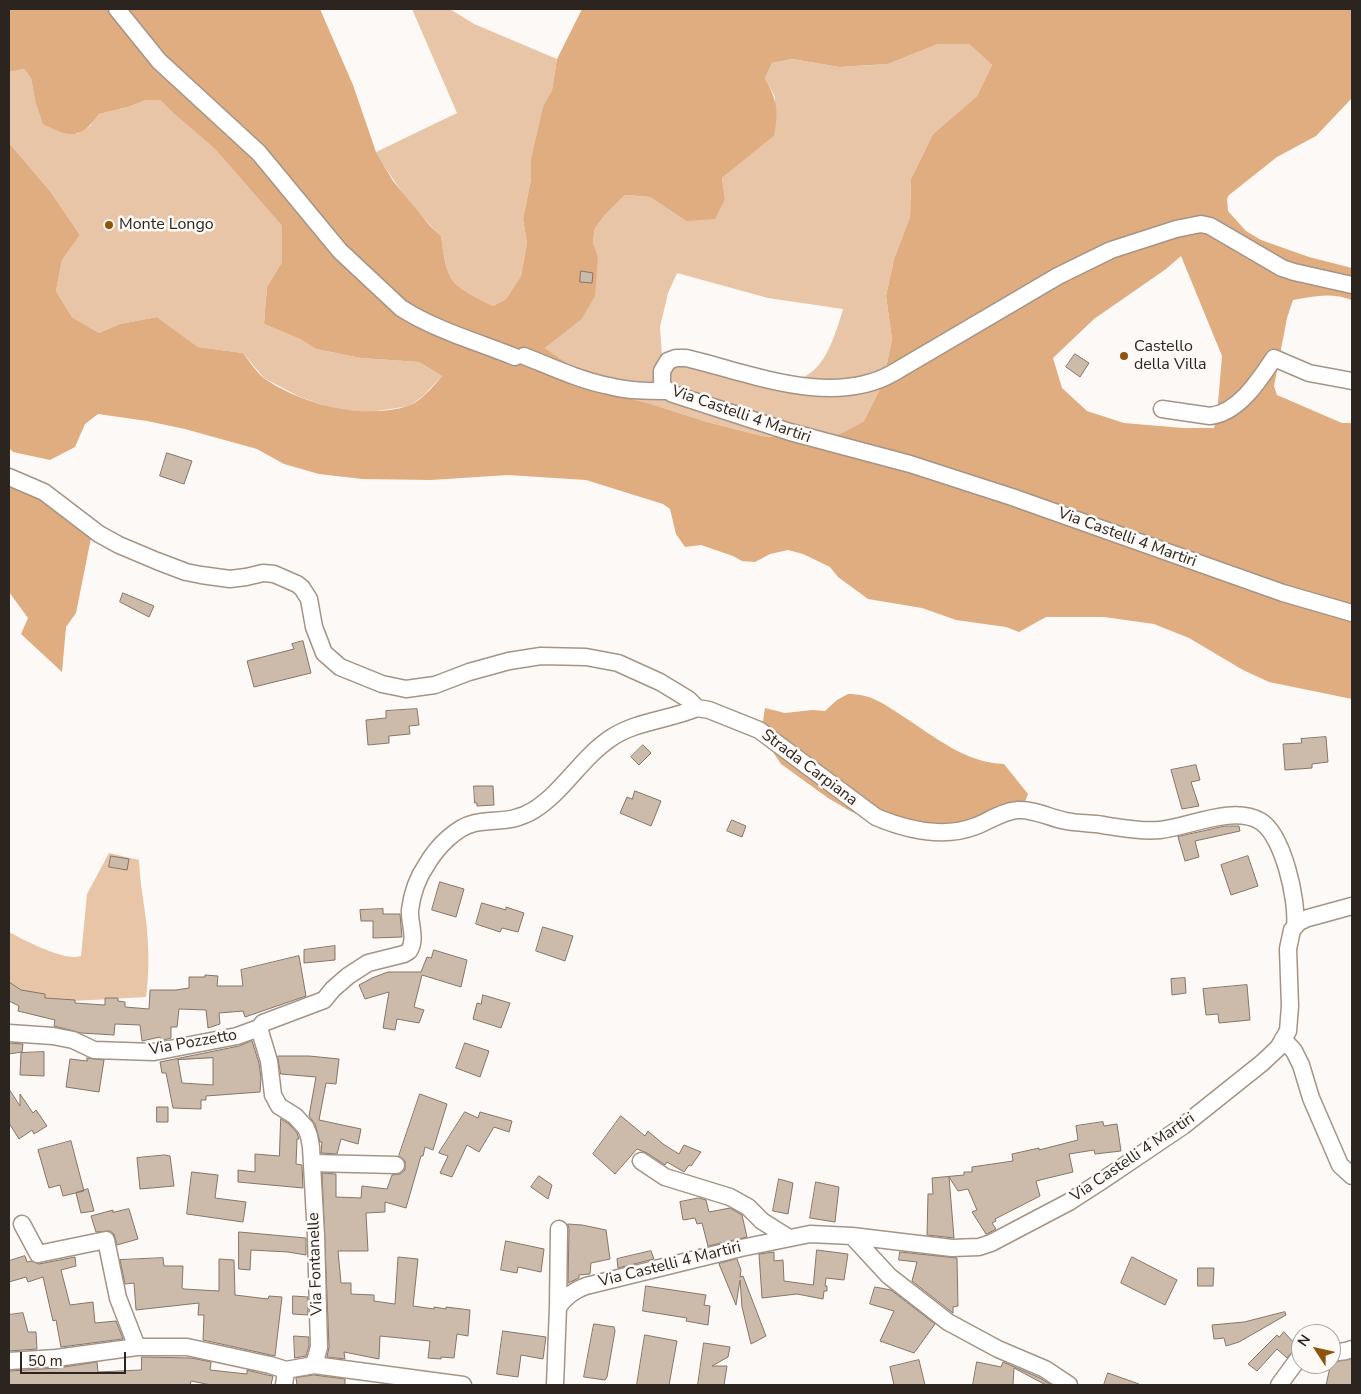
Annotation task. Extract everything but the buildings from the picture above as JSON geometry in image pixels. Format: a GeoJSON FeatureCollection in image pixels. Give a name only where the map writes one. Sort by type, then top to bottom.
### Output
{"type":"FeatureCollection","features":[{"type":"Feature","properties":{"kind":"street"},"geometry":{"type":"LineString","coordinates":[[117,9],[159,61],[259,153],[340,251],[401,308],[426,321],[564,372],[608,386],[667,391]]}},
{"type":"Feature","properties":{"kind":"street","name":"Via Castelli 4 Martiri"},"geometry":{"type":"LineString","coordinates":[[1352,285],[1282,268],[1220,231],[1210,226],[1196,225],[1176,229],[1112,250],[1058,276],[887,377],[868,385],[834,389],[811,388],[682,358],[668,361],[662,371],[662,383],[667,391],[697,403],[764,425],[910,464],[1012,497],[1283,593],[1352,613]]}},
{"type":"Feature","properties":{"kind":"street"},"geometry":{"type":"LineString","coordinates":[[1162,410],[1210,416],[1217,415],[1232,407],[1252,390],[1274,358],[1309,373],[1352,381]]}},
{"type":"Feature","properties":{"kind":"street","name":"Strada Carpiana"},"geometry":{"type":"LineString","coordinates":[[9,477],[44,492],[99,534],[157,561],[186,572],[230,579],[246,578],[263,572],[274,574],[297,584],[309,599],[314,626],[324,653],[340,667],[382,684],[406,689],[435,685],[469,672],[523,658],[586,657],[618,664],[646,675],[676,691],[696,708],[709,710],[760,730],[876,818],[896,825],[933,832],[961,830],[1018,810],[1032,811],[1067,822],[1144,830],[1178,827],[1241,815],[1250,817],[1262,822],[1266,827],[1284,861],[1297,913],[1295,926]]}},
{"type":"Feature","properties":{"kind":"street"},"geometry":{"type":"LineString","coordinates":[[259,1028],[262,1022],[324,1000],[348,976],[368,964],[410,951],[412,940],[410,909],[416,886],[427,863],[453,835],[468,826],[504,821],[530,812],[555,793],[590,754],[611,738],[626,729],[696,708]]}},
{"type":"Feature","properties":{"kind":"street"},"geometry":{"type":"LineString","coordinates":[[1295,926],[1316,915],[1352,906]]}},
{"type":"Feature","properties":{"kind":"street","name":"Via Castelli 4 Martiri"},"geometry":{"type":"LineString","coordinates":[[558,1307],[573,1292],[586,1286],[810,1234],[852,1236],[952,1248],[979,1247],[991,1243],[1086,1192],[1159,1143],[1245,1078],[1278,1048],[1288,1031],[1290,1006],[1288,943],[1295,926]]}},
{"type":"Feature","properties":{"kind":"street","name":"Via Pozzetto"},"geometry":{"type":"LineString","coordinates":[[9,1033],[53,1036],[73,1040],[94,1050],[154,1052],[237,1036],[259,1028]]}},
{"type":"Feature","properties":{"kind":"street","name":"Via Fontanelle"},"geometry":{"type":"LineString","coordinates":[[259,1028],[269,1061],[273,1096],[278,1106],[295,1116],[306,1128],[309,1136],[316,1236],[319,1347],[314,1365]]}},
{"type":"Feature","properties":{"kind":"street"},"geometry":{"type":"LineString","coordinates":[[1283,1040],[1294,1051],[1301,1065],[1311,1098],[1340,1165],[1352,1176]]}},
{"type":"Feature","properties":{"kind":"street"},"geometry":{"type":"LineString","coordinates":[[641,1161],[664,1178],[730,1197],[748,1207],[762,1221],[789,1238]]}},
{"type":"Feature","properties":{"kind":"street"},"geometry":{"type":"LineString","coordinates":[[312,1163],[396,1165]]}},
{"type":"Feature","properties":{"kind":"street"},"geometry":{"type":"LineString","coordinates":[[22,1224],[38,1254],[106,1240],[118,1298],[137,1347]]}},
{"type":"Feature","properties":{"kind":"street"},"geometry":{"type":"LineString","coordinates":[[555,1385],[559,1230]]}},
{"type":"Feature","properties":{"kind":"street"},"geometry":{"type":"LineString","coordinates":[[852,1236],[889,1276],[948,1322],[998,1350],[1045,1369],[1069,1385]]}},
{"type":"Feature","properties":{"kind":"street"},"geometry":{"type":"LineString","coordinates":[[9,1361],[56,1358],[137,1347],[187,1348],[270,1364],[285,1378],[314,1365],[463,1385]]}},
{"type":"Feature","properties":{"kind":"street"},"geometry":{"type":"LineString","coordinates":[[1279,1385],[1291,1369]]}},
{"type":"Feature","properties":{"kind":"shaded area"},"geometry":{"type":"Polygon","coordinates":[[[9,9],[320,9],[353,85],[376,152],[393,181],[430,226],[441,236],[447,268],[454,282],[470,294],[493,306],[506,299],[521,276],[527,243],[523,219],[531,179],[531,158],[543,107],[552,90],[557,59],[582,9],[1352,9],[1352,98],[1316,136],[1277,157],[1229,195],[1227,199],[1228,211],[1246,231],[1261,240],[1309,257],[1352,268],[1352,300],[1330,295],[1293,300],[1287,318],[1274,386],[1277,395],[1342,423],[1352,423],[1352,699],[1269,682],[1243,670],[1189,638],[1154,624],[1104,617],[1046,617],[1019,632],[1006,627],[956,620],[922,608],[868,599],[838,577],[830,567],[803,554],[788,550],[770,554],[755,562],[742,561],[701,545],[685,547],[676,534],[670,509],[663,504],[586,480],[508,475],[431,480],[362,479],[319,474],[284,464],[257,449],[185,429],[98,414],[85,424],[75,447],[50,460],[13,452],[9,448],[9,143],[50,191],[80,235],[62,260],[56,291],[72,317],[99,333],[120,324],[157,317],[198,347],[243,353],[265,379],[297,396],[334,408],[372,411],[391,410],[408,406],[422,398],[442,376],[419,362],[361,358],[316,349],[300,339],[264,324],[267,287],[282,262],[282,226],[215,149],[160,100],[146,100],[128,107],[99,114],[86,129],[74,134],[67,134],[43,124],[35,100],[31,78],[24,69],[9,72],[9,9]],[[938,44],[888,64],[839,67],[792,59],[772,63],[765,78],[772,93],[777,112],[774,136],[722,178],[725,199],[715,219],[686,221],[650,197],[625,195],[595,228],[593,242],[598,256],[595,296],[581,320],[545,348],[612,394],[762,436],[814,440],[842,433],[864,421],[883,383],[892,339],[886,296],[894,259],[910,217],[911,179],[933,134],[977,96],[992,65],[969,44],[938,44]],[[1181,256],[1166,269],[1094,319],[1053,358],[1062,388],[1087,411],[1124,423],[1183,428],[1214,428],[1217,415],[1222,356],[1181,256]]]}},
{"type":"Feature","properties":{"kind":"shaded area"},"geometry":{"type":"Polygon","coordinates":[[[412,9],[450,9],[474,24],[557,59],[552,90],[543,108],[531,158],[531,179],[523,219],[527,243],[521,276],[506,299],[493,306],[470,294],[454,282],[447,268],[441,236],[406,197],[376,152],[457,113],[412,9]]]}},
{"type":"Feature","properties":{"kind":"shaded area"},"geometry":{"type":"Polygon","coordinates":[[[938,44],[969,44],[992,65],[977,96],[933,134],[911,179],[910,217],[894,259],[886,296],[892,339],[883,383],[864,421],[842,433],[814,440],[762,436],[611,394],[545,348],[581,320],[598,256],[593,242],[595,228],[625,195],[650,197],[686,221],[725,199],[722,178],[774,136],[775,97],[765,78],[772,63],[792,59],[839,67],[888,64],[938,44]],[[677,273],[668,293],[660,327],[662,356],[791,385],[814,370],[824,357],[832,341],[843,309],[768,298],[677,273]]]}},
{"type":"Feature","properties":{"kind":"shaded area"},"geometry":{"type":"Polygon","coordinates":[[[24,69],[31,78],[35,100],[77,134],[90,126],[99,114],[128,107],[146,100],[160,100],[215,149],[282,226],[282,262],[267,287],[264,324],[300,339],[316,349],[361,358],[419,362],[442,376],[424,395],[410,406],[370,412],[335,409],[300,397],[264,378],[243,353],[198,347],[157,317],[120,324],[99,333],[72,317],[56,291],[62,260],[80,235],[50,191],[9,143],[9,72],[24,69]]]}},
{"type":"Feature","properties":{"kind":"shaded area"},"geometry":{"type":"Polygon","coordinates":[[[9,481],[42,496],[92,533],[76,613],[66,627],[62,672],[21,634],[28,618],[9,592],[9,481]]]}},
{"type":"Feature","properties":{"kind":"shaded area"},"geometry":{"type":"Polygon","coordinates":[[[848,694],[856,694],[878,701],[951,748],[964,754],[990,763],[1004,764],[1028,794],[1021,812],[899,833],[850,811],[828,798],[781,764],[773,752],[760,740],[765,708],[785,713],[812,710],[825,711],[837,700],[848,694]]]}},
{"type":"Feature","properties":{"kind":"shaded area"},"geometry":{"type":"Polygon","coordinates":[[[109,853],[139,860],[148,947],[146,997],[19,1004],[9,993],[9,932],[55,953],[65,956],[81,956],[87,894],[109,853]]]}},
{"type":"Feature","properties":{"kind":"place","name":"Monte Longo"},"geometry":{"type":"Point","coordinates":[109,225]}},
{"type":"Feature","properties":{"kind":"place","name":"Castello della Villa"},"geometry":{"type":"Point","coordinates":[1124,356]}}]}
